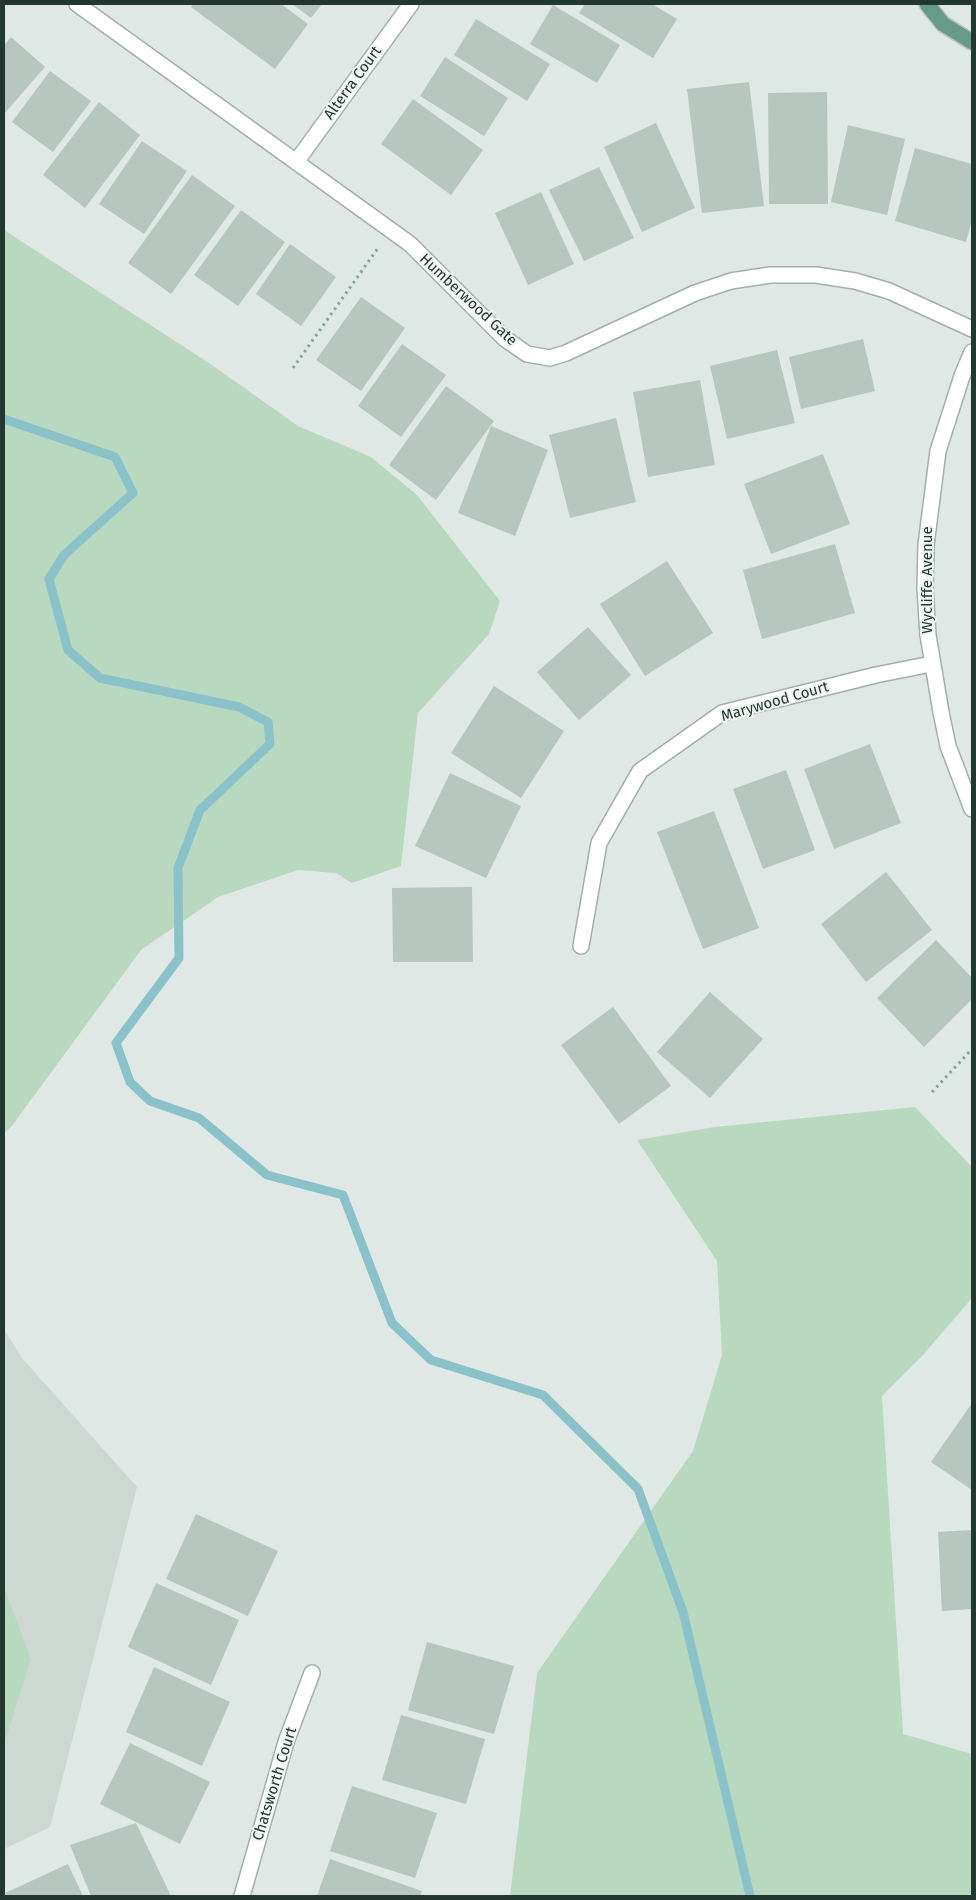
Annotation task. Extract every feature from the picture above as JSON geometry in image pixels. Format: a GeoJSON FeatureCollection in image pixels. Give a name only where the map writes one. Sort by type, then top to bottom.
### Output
{"type":"FeatureCollection","features":[{"type":"Feature","properties":{"kind":"main road"},"geometry":{"type":"LineString","coordinates":[[927,4],[943,24],[972,42]]}},
{"type":"Feature","properties":{"kind":"street","name":"Humberwood Gate"},"geometry":{"type":"LineString","coordinates":[[77,4],[410,244],[504,338],[527,354],[550,358],[566,353],[695,293],[731,281],[770,275],[816,275],[855,281],[889,290],[972,329]]}},
{"type":"Feature","properties":{"kind":"street","name":"Alterra Court"},"geometry":{"type":"LineString","coordinates":[[296,162],[411,4]]}},
{"type":"Feature","properties":{"kind":"street","name":"Wycliffe Avenue"},"geometry":{"type":"LineString","coordinates":[[972,352],[962,376],[938,451],[930,502],[925,588],[932,664],[948,746],[972,809]]}},
{"type":"Feature","properties":{"kind":"street","name":"Marywood Court"},"geometry":{"type":"LineString","coordinates":[[581,946],[599,843],[640,771],[722,713],[876,675],[932,664]]}},
{"type":"Feature","properties":{"kind":"street","name":"Chatsworth Court"},"geometry":{"type":"LineString","coordinates":[[242,1896],[286,1742],[312,1673]]}},
{"type":"Feature","properties":{"kind":"path"},"geometry":{"type":"LineString","coordinates":[[293,368],[379,247]]}},
{"type":"Feature","properties":{"kind":"path"},"geometry":{"type":"LineString","coordinates":[[932,1092],[972,1049]]}},
{"type":"Feature","properties":{"kind":"shaded area"},"geometry":{"type":"Polygon","coordinates":[[[4,1329],[22,1358],[137,1487],[50,1827],[4,1849],[4,1329]]]}},
{"type":"Feature","properties":{"kind":"green space"},"geometry":{"type":"Polygon","coordinates":[[[4,230],[212,365],[298,426],[371,457],[417,495],[500,601],[489,634],[418,713],[401,866],[352,883],[336,873],[298,870],[218,897],[141,950],[11,1127],[4,1133],[4,230]]]}},
{"type":"Feature","properties":{"kind":"green space"},"geometry":{"type":"Polygon","coordinates":[[[915,1107],[972,1167],[972,1298],[923,1355],[882,1396],[903,1734],[972,1754],[972,1896],[510,1896],[537,1673],[693,1451],[722,1355],[717,1261],[637,1140],[715,1127],[915,1107]]]}},
{"type":"Feature","properties":{"kind":"green space"},"geometry":{"type":"Polygon","coordinates":[[[4,1587],[31,1659],[4,1744],[4,1587]]]}},
{"type":"Feature","properties":{"kind":"building"},"geometry":{"type":"Polygon","coordinates":[[[193,4],[281,4],[308,24],[275,69],[191,7],[193,4]]]}},
{"type":"Feature","properties":{"kind":"building"},"geometry":{"type":"Polygon","coordinates":[[[292,4],[322,4],[311,18],[292,4]]]}},
{"type":"Feature","properties":{"kind":"building"},"geometry":{"type":"Polygon","coordinates":[[[585,4],[652,4],[677,19],[653,58],[579,13],[585,4]]]}},
{"type":"Feature","properties":{"kind":"building"},"geometry":{"type":"Polygon","coordinates":[[[553,5],[620,45],[597,83],[530,44],[553,5]]]}},
{"type":"Feature","properties":{"kind":"building"},"geometry":{"type":"Polygon","coordinates":[[[476,19],[550,64],[527,101],[454,55],[476,19]]]}},
{"type":"Feature","properties":{"kind":"building"},"geometry":{"type":"Polygon","coordinates":[[[11,37],[45,67],[4,114],[4,45],[11,37]]]}},
{"type":"Feature","properties":{"kind":"building"},"geometry":{"type":"Polygon","coordinates":[[[445,57],[508,98],[484,136],[420,96],[445,57]]]}},
{"type":"Feature","properties":{"kind":"building"},"geometry":{"type":"Polygon","coordinates":[[[50,71],[91,101],[53,152],[12,122],[50,71]]]}},
{"type":"Feature","properties":{"kind":"building"},"geometry":{"type":"Polygon","coordinates":[[[749,82],[764,206],[702,213],[687,89],[749,82]]]}},
{"type":"Feature","properties":{"kind":"building"},"geometry":{"type":"Polygon","coordinates":[[[827,92],[828,204],[769,204],[768,93],[827,92]]]}},
{"type":"Feature","properties":{"kind":"building"},"geometry":{"type":"Polygon","coordinates":[[[413,99],[483,150],[451,195],[381,144],[413,99]]]}},
{"type":"Feature","properties":{"kind":"building"},"geometry":{"type":"Polygon","coordinates":[[[99,102],[140,135],[85,208],[43,175],[99,102]]]}},
{"type":"Feature","properties":{"kind":"building"},"geometry":{"type":"Polygon","coordinates":[[[656,123],[695,208],[642,232],[604,147],[656,123]]]}},
{"type":"Feature","properties":{"kind":"building"},"geometry":{"type":"Polygon","coordinates":[[[848,125],[905,139],[887,215],[831,202],[848,125]]]}},
{"type":"Feature","properties":{"kind":"building"},"geometry":{"type":"Polygon","coordinates":[[[142,141],[187,171],[144,234],[99,204],[142,141]]]}},
{"type":"Feature","properties":{"kind":"building"},"geometry":{"type":"Polygon","coordinates":[[[915,148],[972,164],[972,220],[966,242],[895,221],[915,148]]]}},
{"type":"Feature","properties":{"kind":"building"},"geometry":{"type":"Polygon","coordinates":[[[599,167],[634,238],[584,261],[549,190],[599,167]]]}},
{"type":"Feature","properties":{"kind":"building"},"geometry":{"type":"Polygon","coordinates":[[[192,175],[235,206],[171,294],[128,263],[192,175]]]}},
{"type":"Feature","properties":{"kind":"building"},"geometry":{"type":"Polygon","coordinates":[[[541,192],[574,264],[528,285],[495,213],[541,192]]]}},
{"type":"Feature","properties":{"kind":"building"},"geometry":{"type":"Polygon","coordinates":[[[241,210],[285,242],[238,306],[194,275],[241,210]]]}},
{"type":"Feature","properties":{"kind":"building"},"geometry":{"type":"Polygon","coordinates":[[[290,244],[336,277],[301,326],[256,294],[290,244]]]}},
{"type":"Feature","properties":{"kind":"building"},"geometry":{"type":"Polygon","coordinates":[[[361,297],[405,328],[361,391],[316,360],[361,297]]]}},
{"type":"Feature","properties":{"kind":"building"},"geometry":{"type":"Polygon","coordinates":[[[863,339],[875,391],[801,409],[789,357],[863,339]]]}},
{"type":"Feature","properties":{"kind":"building"},"geometry":{"type":"Polygon","coordinates":[[[402,344],[446,375],[401,437],[358,406],[402,344]]]}},
{"type":"Feature","properties":{"kind":"building"},"geometry":{"type":"Polygon","coordinates":[[[777,350],[795,423],[727,439],[710,366],[777,350]]]}},
{"type":"Feature","properties":{"kind":"building"},"geometry":{"type":"Polygon","coordinates":[[[700,380],[715,465],[648,477],[633,392],[700,380]]]}},
{"type":"Feature","properties":{"kind":"building"},"geometry":{"type":"Polygon","coordinates":[[[446,386],[494,421],[436,500],[389,465],[446,386]]]}},
{"type":"Feature","properties":{"kind":"building"},"geometry":{"type":"Polygon","coordinates":[[[616,418],[636,502],[570,518],[549,435],[616,418]]]}},
{"type":"Feature","properties":{"kind":"building"},"geometry":{"type":"Polygon","coordinates":[[[491,426],[548,450],[515,536],[458,513],[491,426]]]}},
{"type":"Feature","properties":{"kind":"building"},"geometry":{"type":"Polygon","coordinates":[[[823,454],[850,524],[771,554],[744,484],[823,454]]]}},
{"type":"Feature","properties":{"kind":"building"},"geometry":{"type":"Polygon","coordinates":[[[835,544],[855,613],[762,639],[743,570],[835,544]]]}},
{"type":"Feature","properties":{"kind":"building"},"geometry":{"type":"Polygon","coordinates":[[[667,561],[713,633],[645,676],[600,604],[667,561]]]}},
{"type":"Feature","properties":{"kind":"building"},"geometry":{"type":"Polygon","coordinates":[[[588,627],[631,675],[579,720],[537,672],[588,627]]]}},
{"type":"Feature","properties":{"kind":"building"},"geometry":{"type":"Polygon","coordinates":[[[494,686],[564,731],[521,798],[451,753],[494,686]]]}},
{"type":"Feature","properties":{"kind":"building"},"geometry":{"type":"Polygon","coordinates":[[[870,744],[901,823],[834,849],[804,769],[870,744]]]}},
{"type":"Feature","properties":{"kind":"building"},"geometry":{"type":"Polygon","coordinates":[[[786,770],[815,850],[763,869],[733,789],[786,770]]]}},
{"type":"Feature","properties":{"kind":"building"},"geometry":{"type":"Polygon","coordinates":[[[450,773],[521,806],[486,878],[415,846],[450,773]]]}},
{"type":"Feature","properties":{"kind":"building"},"geometry":{"type":"Polygon","coordinates":[[[714,811],[759,928],[703,949],[657,832],[714,811]]]}},
{"type":"Feature","properties":{"kind":"building"},"geometry":{"type":"Polygon","coordinates":[[[886,872],[932,930],[866,982],[821,924],[886,872]]]}},
{"type":"Feature","properties":{"kind":"building"},"geometry":{"type":"Polygon","coordinates":[[[472,887],[473,962],[393,962],[392,888],[472,887]]]}},
{"type":"Feature","properties":{"kind":"building"},"geometry":{"type":"Polygon","coordinates":[[[936,940],[972,978],[972,999],[924,1047],[877,998],[936,940]]]}},
{"type":"Feature","properties":{"kind":"building"},"geometry":{"type":"Polygon","coordinates":[[[710,992],[763,1039],[710,1098],[657,1052],[710,992]]]}},
{"type":"Feature","properties":{"kind":"building"},"geometry":{"type":"Polygon","coordinates":[[[613,1007],[671,1086],[619,1124],[561,1045],[613,1007]]]}},
{"type":"Feature","properties":{"kind":"building"},"geometry":{"type":"Polygon","coordinates":[[[972,1403],[972,1490],[931,1462],[972,1403]]]}},
{"type":"Feature","properties":{"kind":"building"},"geometry":{"type":"Polygon","coordinates":[[[196,1514],[278,1551],[248,1616],[166,1579],[196,1514]]]}},
{"type":"Feature","properties":{"kind":"building"},"geometry":{"type":"Polygon","coordinates":[[[972,1530],[972,1609],[942,1611],[938,1532],[972,1530]]]}},
{"type":"Feature","properties":{"kind":"building"},"geometry":{"type":"Polygon","coordinates":[[[156,1583],[239,1620],[211,1685],[128,1647],[156,1583]]]}},
{"type":"Feature","properties":{"kind":"building"},"geometry":{"type":"Polygon","coordinates":[[[427,1642],[514,1666],[494,1734],[408,1710],[427,1642]]]}},
{"type":"Feature","properties":{"kind":"building"},"geometry":{"type":"Polygon","coordinates":[[[154,1667],[230,1702],[202,1766],[126,1732],[154,1667]]]}},
{"type":"Feature","properties":{"kind":"building"},"geometry":{"type":"Polygon","coordinates":[[[401,1715],[485,1739],[466,1804],[382,1780],[401,1715]]]}},
{"type":"Feature","properties":{"kind":"building"},"geometry":{"type":"Polygon","coordinates":[[[130,1743],[210,1782],[180,1844],[100,1804],[130,1743]]]}},
{"type":"Feature","properties":{"kind":"building"},"geometry":{"type":"Polygon","coordinates":[[[352,1786],[437,1813],[415,1878],[330,1851],[352,1786]]]}},
{"type":"Feature","properties":{"kind":"building"},"geometry":{"type":"Polygon","coordinates":[[[136,1823],[171,1896],[91,1896],[70,1845],[136,1823]]]}},
{"type":"Feature","properties":{"kind":"building"},"geometry":{"type":"Polygon","coordinates":[[[330,1859],[422,1891],[420,1896],[317,1896],[330,1859]]]}},
{"type":"Feature","properties":{"kind":"building"},"geometry":{"type":"Polygon","coordinates":[[[68,1864],[83,1896],[7,1896],[5,1893],[68,1864]]]}},
{"type":"Feature","properties":{"kind":"waterway"},"geometry":{"type":"LineString","coordinates":[[4,419],[115,457],[133,493],[64,555],[49,579],[68,650],[100,678],[239,707],[268,722],[270,744],[200,810],[178,868],[179,958],[116,1043],[130,1082],[150,1101],[199,1118],[267,1175],[343,1195],[392,1323],[431,1360],[543,1395],[638,1489],[683,1612],[750,1896]]}}]}
